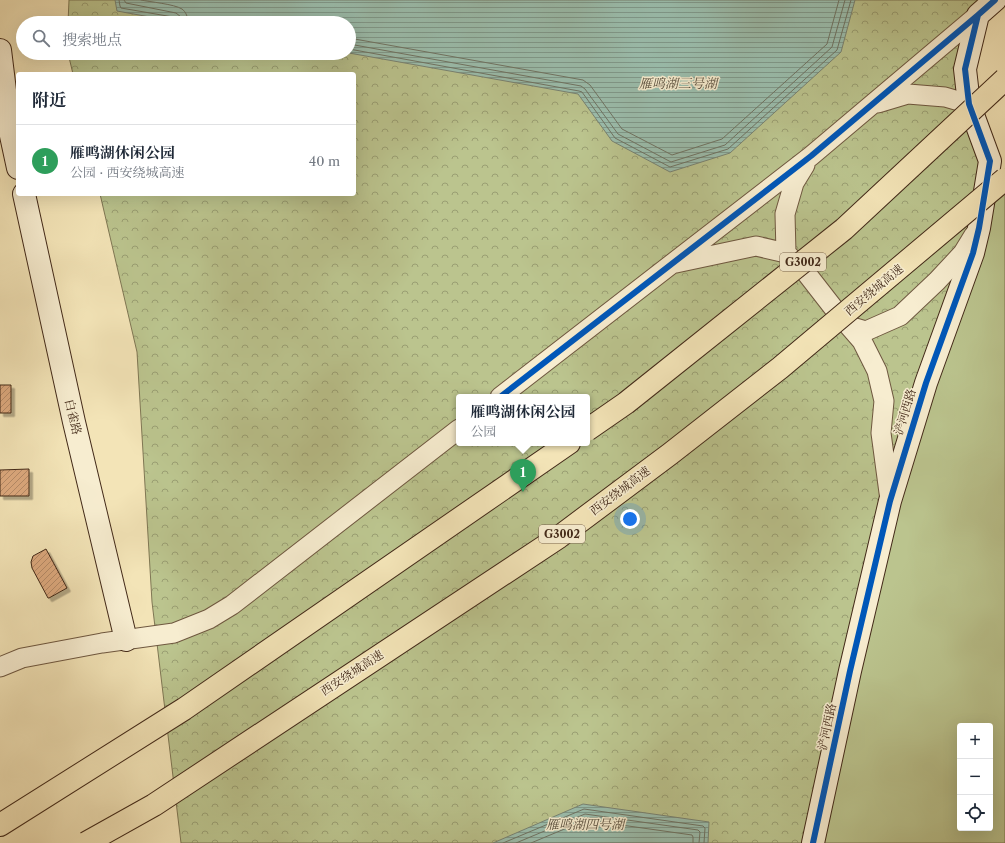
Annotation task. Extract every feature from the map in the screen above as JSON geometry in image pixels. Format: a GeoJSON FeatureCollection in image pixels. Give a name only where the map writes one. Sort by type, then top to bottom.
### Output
{"type":"FeatureCollection","features":[{"type":"Feature","properties":{"kind":"highway","name":"G3002"},"geometry":{"type":"LineString","coordinates":[[590,428],[626,403],[844,230],[1005,79]]}},
{"type":"Feature","properties":{"kind":"highway","name":"西安绕城高速"},"geometry":{"type":"LineString","coordinates":[[86,843],[154,805],[559,537],[670,454],[780,368],[1005,179]]}},
{"type":"Feature","properties":{"kind":"highway"},"geometry":{"type":"LineString","coordinates":[[0,824],[184,709],[565,446]]}},
{"type":"Feature","properties":{"kind":"street"},"geometry":{"type":"LineString","coordinates":[[504,394],[811,156],[995,0]]}},
{"type":"Feature","properties":{"kind":"street","name":"浐河西路"},"geometry":{"type":"LineString","coordinates":[[813,843],[890,501],[926,383],[973,253],[979,228],[990,161],[969,104],[965,68],[978,15]]}},
{"type":"Feature","properties":{"kind":"street"},"geometry":{"type":"LineString","coordinates":[[0,50],[10,131],[16,159]]}},
{"type":"Feature","properties":{"kind":"street"},"geometry":{"type":"LineString","coordinates":[[870,106],[908,94],[945,97],[969,104]]}},
{"type":"Feature","properties":{"kind":"street"},"geometry":{"type":"LineString","coordinates":[[786,253],[785,214],[794,183],[811,156]]}},
{"type":"Feature","properties":{"kind":"street","name":"白雀路"},"geometry":{"type":"LineString","coordinates":[[24,196],[74,422],[126,640]]}},
{"type":"Feature","properties":{"kind":"street"},"geometry":{"type":"LineString","coordinates":[[849,326],[866,331],[900,316],[937,281],[963,253],[979,228]]}},
{"type":"Feature","properties":{"kind":"street"},"geometry":{"type":"LineString","coordinates":[[673,263],[756,246],[786,253],[807,274],[862,340],[877,370],[884,401],[881,434],[890,501]]}},
{"type":"Feature","properties":{"kind":"street"},"geometry":{"type":"LineString","coordinates":[[0,667],[22,658],[102,643],[174,633],[209,619],[232,605],[456,431]]}},
{"type":"Feature","properties":{"kind":"green space"},"geometry":{"type":"Polygon","coordinates":[[[69,0],[995,0],[965,69],[990,161],[926,383],[819,843],[181,843],[152,602],[137,352],[100,196],[356,196],[356,72],[73,72],[70,60],[356,60],[356,16],[68,16],[69,0]]]}},
{"type":"Feature","properties":{"kind":"green space"},"geometry":{"type":"Polygon","coordinates":[[[1005,168],[1005,843],[816,843],[898,501],[974,257],[1005,168]]]}},
{"type":"Feature","properties":{"kind":"water","name":"雁鸣湖三号湖"},"geometry":{"type":"Polygon","coordinates":[[[115,0],[855,0],[841,52],[730,153],[670,172],[612,141],[578,94],[356,54],[356,16],[144,16],[117,11],[115,0]]]}},
{"type":"Feature","properties":{"kind":"water","name":"雁鸣湖四号湖"},"geometry":{"type":"Polygon","coordinates":[[[583,804],[709,822],[708,843],[493,843],[583,804]]]}},
{"type":"Feature","properties":{"kind":"building"},"geometry":{"type":"Polygon","coordinates":[[[0,385],[11,385],[11,413],[0,413],[0,385]]]}},
{"type":"Feature","properties":{"kind":"building"},"geometry":{"type":"Polygon","coordinates":[[[29,469],[29,496],[0,496],[0,470],[29,469]]]}},
{"type":"Feature","properties":{"kind":"building"},"geometry":{"type":"Polygon","coordinates":[[[46,549],[67,588],[49,598],[32,568],[31,562],[33,556],[46,549]]]}},
{"type":"Feature","properties":{"kind":"cycle path"},"geometry":{"type":"LineString","coordinates":[[813,843],[850,671],[890,501],[926,383],[973,253],[979,228],[990,161],[969,104],[965,69],[978,15],[995,0]]}},
{"type":"Feature","properties":{"kind":"cycle path"},"geometry":{"type":"LineString","coordinates":[[504,394],[811,156],[978,15]]}},
{"type":"Feature","properties":{"kind":"place","name":"雁鸣湖休闲公园"},"geometry":{"type":"Point","coordinates":[523,492]}}]}
